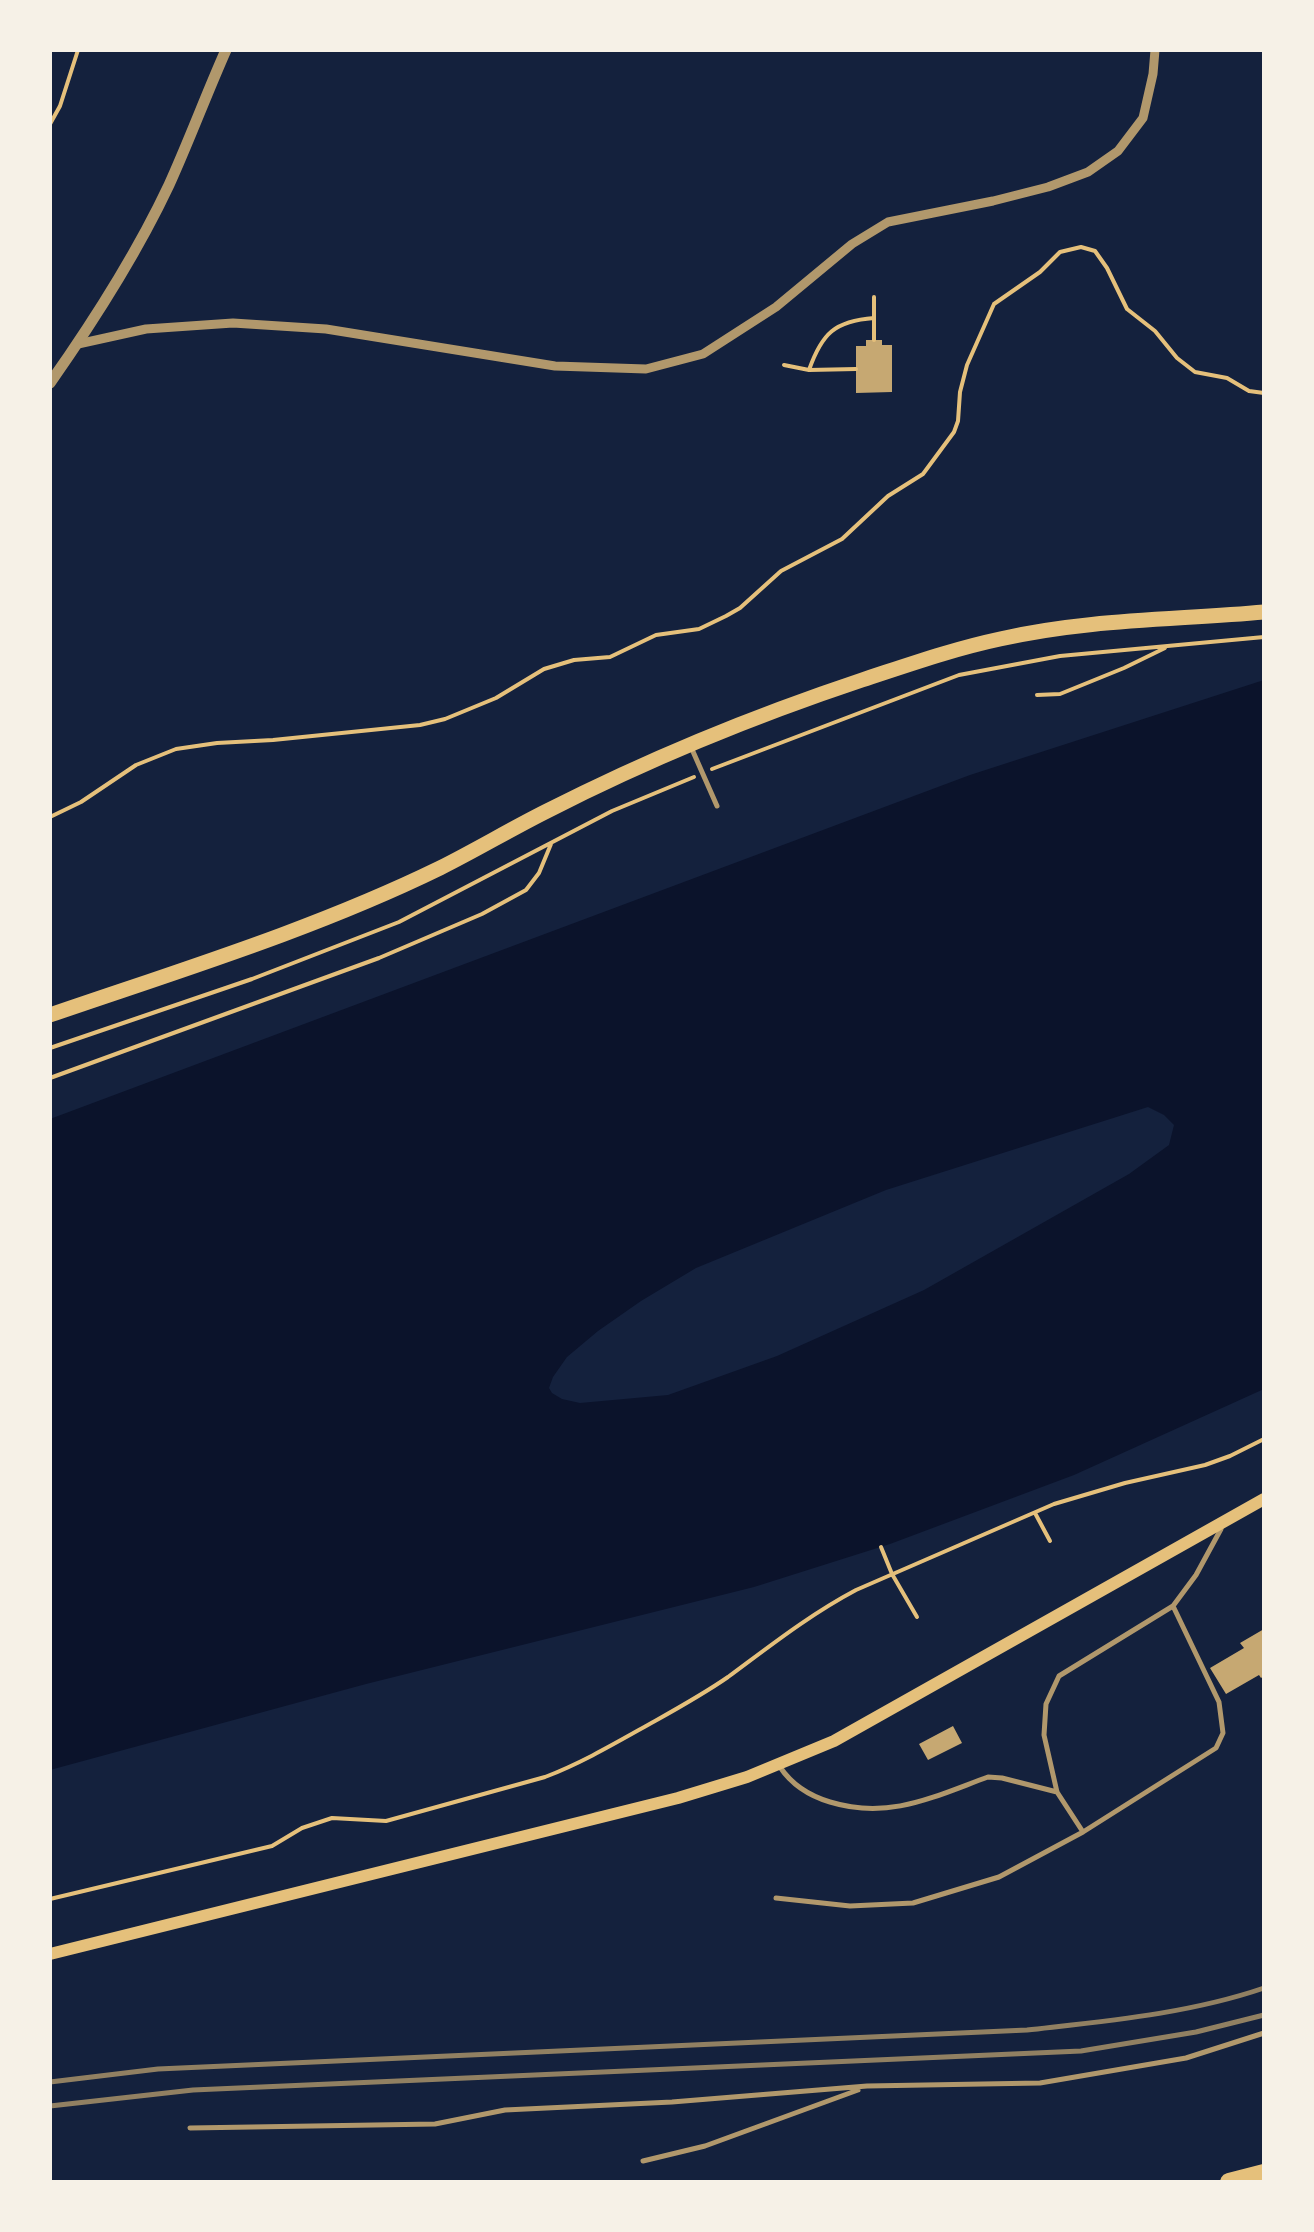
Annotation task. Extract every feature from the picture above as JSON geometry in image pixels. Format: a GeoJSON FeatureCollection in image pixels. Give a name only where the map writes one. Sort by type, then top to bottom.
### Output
{"type":"FeatureCollection","features":[{"type":"Feature","properties":{"kind":"highway"},"geometry":{"type":"LineString","coordinates":[[1229,2182],[1264,2174]]}},
{"type":"Feature","properties":{"kind":"main road"},"geometry":{"type":"LineString","coordinates":[[50,1016],[294,931],[439,868],[690,744],[942,654],[1002,638],[1104,622],[1264,612]]}},
{"type":"Feature","properties":{"kind":"main road"},"geometry":{"type":"LineString","coordinates":[[50,1954],[661,1803],[778,1766],[834,1742],[906,1703],[1264,1499]]}},
{"type":"Feature","properties":{"kind":"street"},"geometry":{"type":"LineString","coordinates":[[50,384],[149,224],[226,50]]}},
{"type":"Feature","properties":{"kind":"street"},"geometry":{"type":"LineString","coordinates":[[78,344],[146,328],[234,323],[326,330],[556,366],[646,369],[703,354],[776,307],[852,244],[888,222],[993,201],[1088,172],[1118,151],[1143,118],[1155,50]]}},
{"type":"Feature","properties":{"kind":"lane"},"geometry":{"type":"LineString","coordinates":[[690,744],[717,806]]}},
{"type":"Feature","properties":{"kind":"lane"},"geometry":{"type":"LineString","coordinates":[[1083,1832],[1056,1792],[1044,1735],[1046,1704],[1059,1676],[1173,1606],[1196,1576],[1225,1522]]}},
{"type":"Feature","properties":{"kind":"lane"},"geometry":{"type":"LineString","coordinates":[[776,1898],[850,1906],[913,1903],[999,1876],[1083,1832],[1216,1748],[1223,1732],[1219,1702],[1173,1606]]}},
{"type":"Feature","properties":{"kind":"lane"},"geometry":{"type":"LineString","coordinates":[[778,1766],[806,1792],[860,1809],[894,1808],[988,1777],[1056,1792]]}},
{"type":"Feature","properties":{"kind":"lane"},"geometry":{"type":"LineString","coordinates":[[190,2128],[435,2124],[505,2110],[672,2102],[867,2086],[1040,2082],[1186,2058],[1264,2033]]}},
{"type":"Feature","properties":{"kind":"lane"},"geometry":{"type":"LineString","coordinates":[[643,2161],[705,2146],[867,2086]]}},
{"type":"Feature","properties":{"kind":"path"},"geometry":{"type":"LineString","coordinates":[[50,124],[78,50]]}},
{"type":"Feature","properties":{"kind":"path"},"geometry":{"type":"LineString","coordinates":[[50,818],[136,765],[176,749],[420,725],[445,719],[496,698],[544,669],[574,660],[610,657],[656,635],[699,629],[726,616],[781,571],[842,538],[888,496],[922,474],[954,432],[967,365],[994,304],[1040,272],[1060,252],[1081,247],[1095,251],[1108,268],[1127,308],[1196,372],[1228,378],[1249,391],[1264,393]]}},
{"type":"Feature","properties":{"kind":"path"},"geometry":{"type":"LineString","coordinates":[[874,298],[874,340]]}},
{"type":"Feature","properties":{"kind":"path"},"geometry":{"type":"LineString","coordinates":[[810,370],[825,337],[836,326],[874,318]]}},
{"type":"Feature","properties":{"kind":"path"},"geometry":{"type":"LineString","coordinates":[[784,365],[810,370],[856,369]]}},
{"type":"Feature","properties":{"kind":"path"},"geometry":{"type":"LineString","coordinates":[[715,768],[958,675],[1060,656],[1264,638]]}},
{"type":"Feature","properties":{"kind":"path"},"geometry":{"type":"LineString","coordinates":[[1036,695],[1060,694],[1169,646]]}},
{"type":"Feature","properties":{"kind":"path"},"geometry":{"type":"LineString","coordinates":[[50,1048],[252,979],[399,922],[612,811],[686,780]]}},
{"type":"Feature","properties":{"kind":"path"},"geometry":{"type":"LineString","coordinates":[[50,1078],[379,958],[482,914],[526,890],[539,873],[552,842]]}},
{"type":"Feature","properties":{"kind":"path"},"geometry":{"type":"LineString","coordinates":[[50,1899],[272,1846],[316,1822],[332,1818],[386,1820],[545,1777],[598,1754],[704,1693],[825,1606],[892,1574],[1087,1492],[1205,1465],[1264,1440]]}},
{"type":"Feature","properties":{"kind":"path"},"geometry":{"type":"LineString","coordinates":[[1035,1513],[1050,1541]]}},
{"type":"Feature","properties":{"kind":"path"},"geometry":{"type":"LineString","coordinates":[[881,1547],[916,1617]]}},
{"type":"Feature","properties":{"kind":"water"},"geometry":{"type":"Polygon","coordinates":[[[1264,680],[1264,1389],[1074,1475],[890,1544],[754,1587],[366,1684],[50,1770],[50,1119],[970,775],[1264,680]],[[1148,1107],[886,1190],[696,1268],[598,1331],[567,1357],[549,1388],[562,1399],[580,1403],[668,1395],[777,1356],[924,1290],[1129,1174],[1169,1145],[1174,1125],[1148,1107]]]}},
{"type":"Feature","properties":{"kind":"building"},"geometry":{"type":"Polygon","coordinates":[[[866,340],[882,340],[882,345],[892,345],[892,392],[856,393],[856,346],[866,346],[866,340]]]}},
{"type":"Feature","properties":{"kind":"building"},"geometry":{"type":"Polygon","coordinates":[[[1264,1629],[1264,1676],[1259,1675],[1226,1694],[1210,1668],[1244,1648],[1240,1643],[1264,1629]]]}},
{"type":"Feature","properties":{"kind":"building"},"geometry":{"type":"Polygon","coordinates":[[[953,1726],[962,1743],[928,1760],[919,1744],[953,1726]]]}},
{"type":"Feature","properties":{"kind":"railway"},"geometry":{"type":"LineString","coordinates":[[50,2082],[158,2069],[1027,2030],[1176,2010],[1264,1988]]}},
{"type":"Feature","properties":{"kind":"railway"},"geometry":{"type":"LineString","coordinates":[[50,2106],[193,2090],[1081,2051],[1196,2032],[1264,2015]]}}]}
